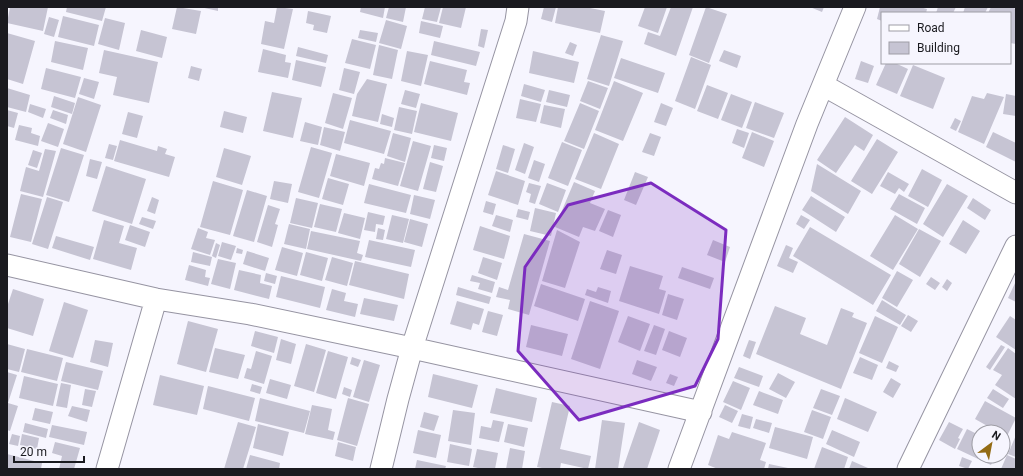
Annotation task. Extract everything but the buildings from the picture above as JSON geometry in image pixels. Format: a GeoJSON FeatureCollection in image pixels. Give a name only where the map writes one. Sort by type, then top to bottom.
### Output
{"type":"FeatureCollection","features":[{"type":"Feature","properties":{"kind":"street"},"geometry":{"type":"LineString","coordinates":[[381,469],[412,348],[516,22],[518,7]]}},
{"type":"Feature","properties":{"kind":"street"},"geometry":{"type":"LineString","coordinates":[[679,469],[801,139],[855,7]]}},
{"type":"Feature","properties":{"kind":"street"},"geometry":{"type":"LineString","coordinates":[[823,85],[1016,193]]}},
{"type":"Feature","properties":{"kind":"street"},"geometry":{"type":"LineString","coordinates":[[908,469],[1016,246]]}},
{"type":"Feature","properties":{"kind":"street"},"geometry":{"type":"LineString","coordinates":[[7,265],[156,299],[250,314],[412,348],[701,412]]}},
{"type":"Feature","properties":{"kind":"street"},"geometry":{"type":"LineString","coordinates":[[107,469],[156,299]]}},
{"type":"Feature","properties":{"kind":"highlighted area"},"geometry":{"type":"Polygon","coordinates":[[[651,183],[726,230],[718,339],[695,386],[579,420],[518,351],[525,267],[568,205],[651,183]]]}}]}
